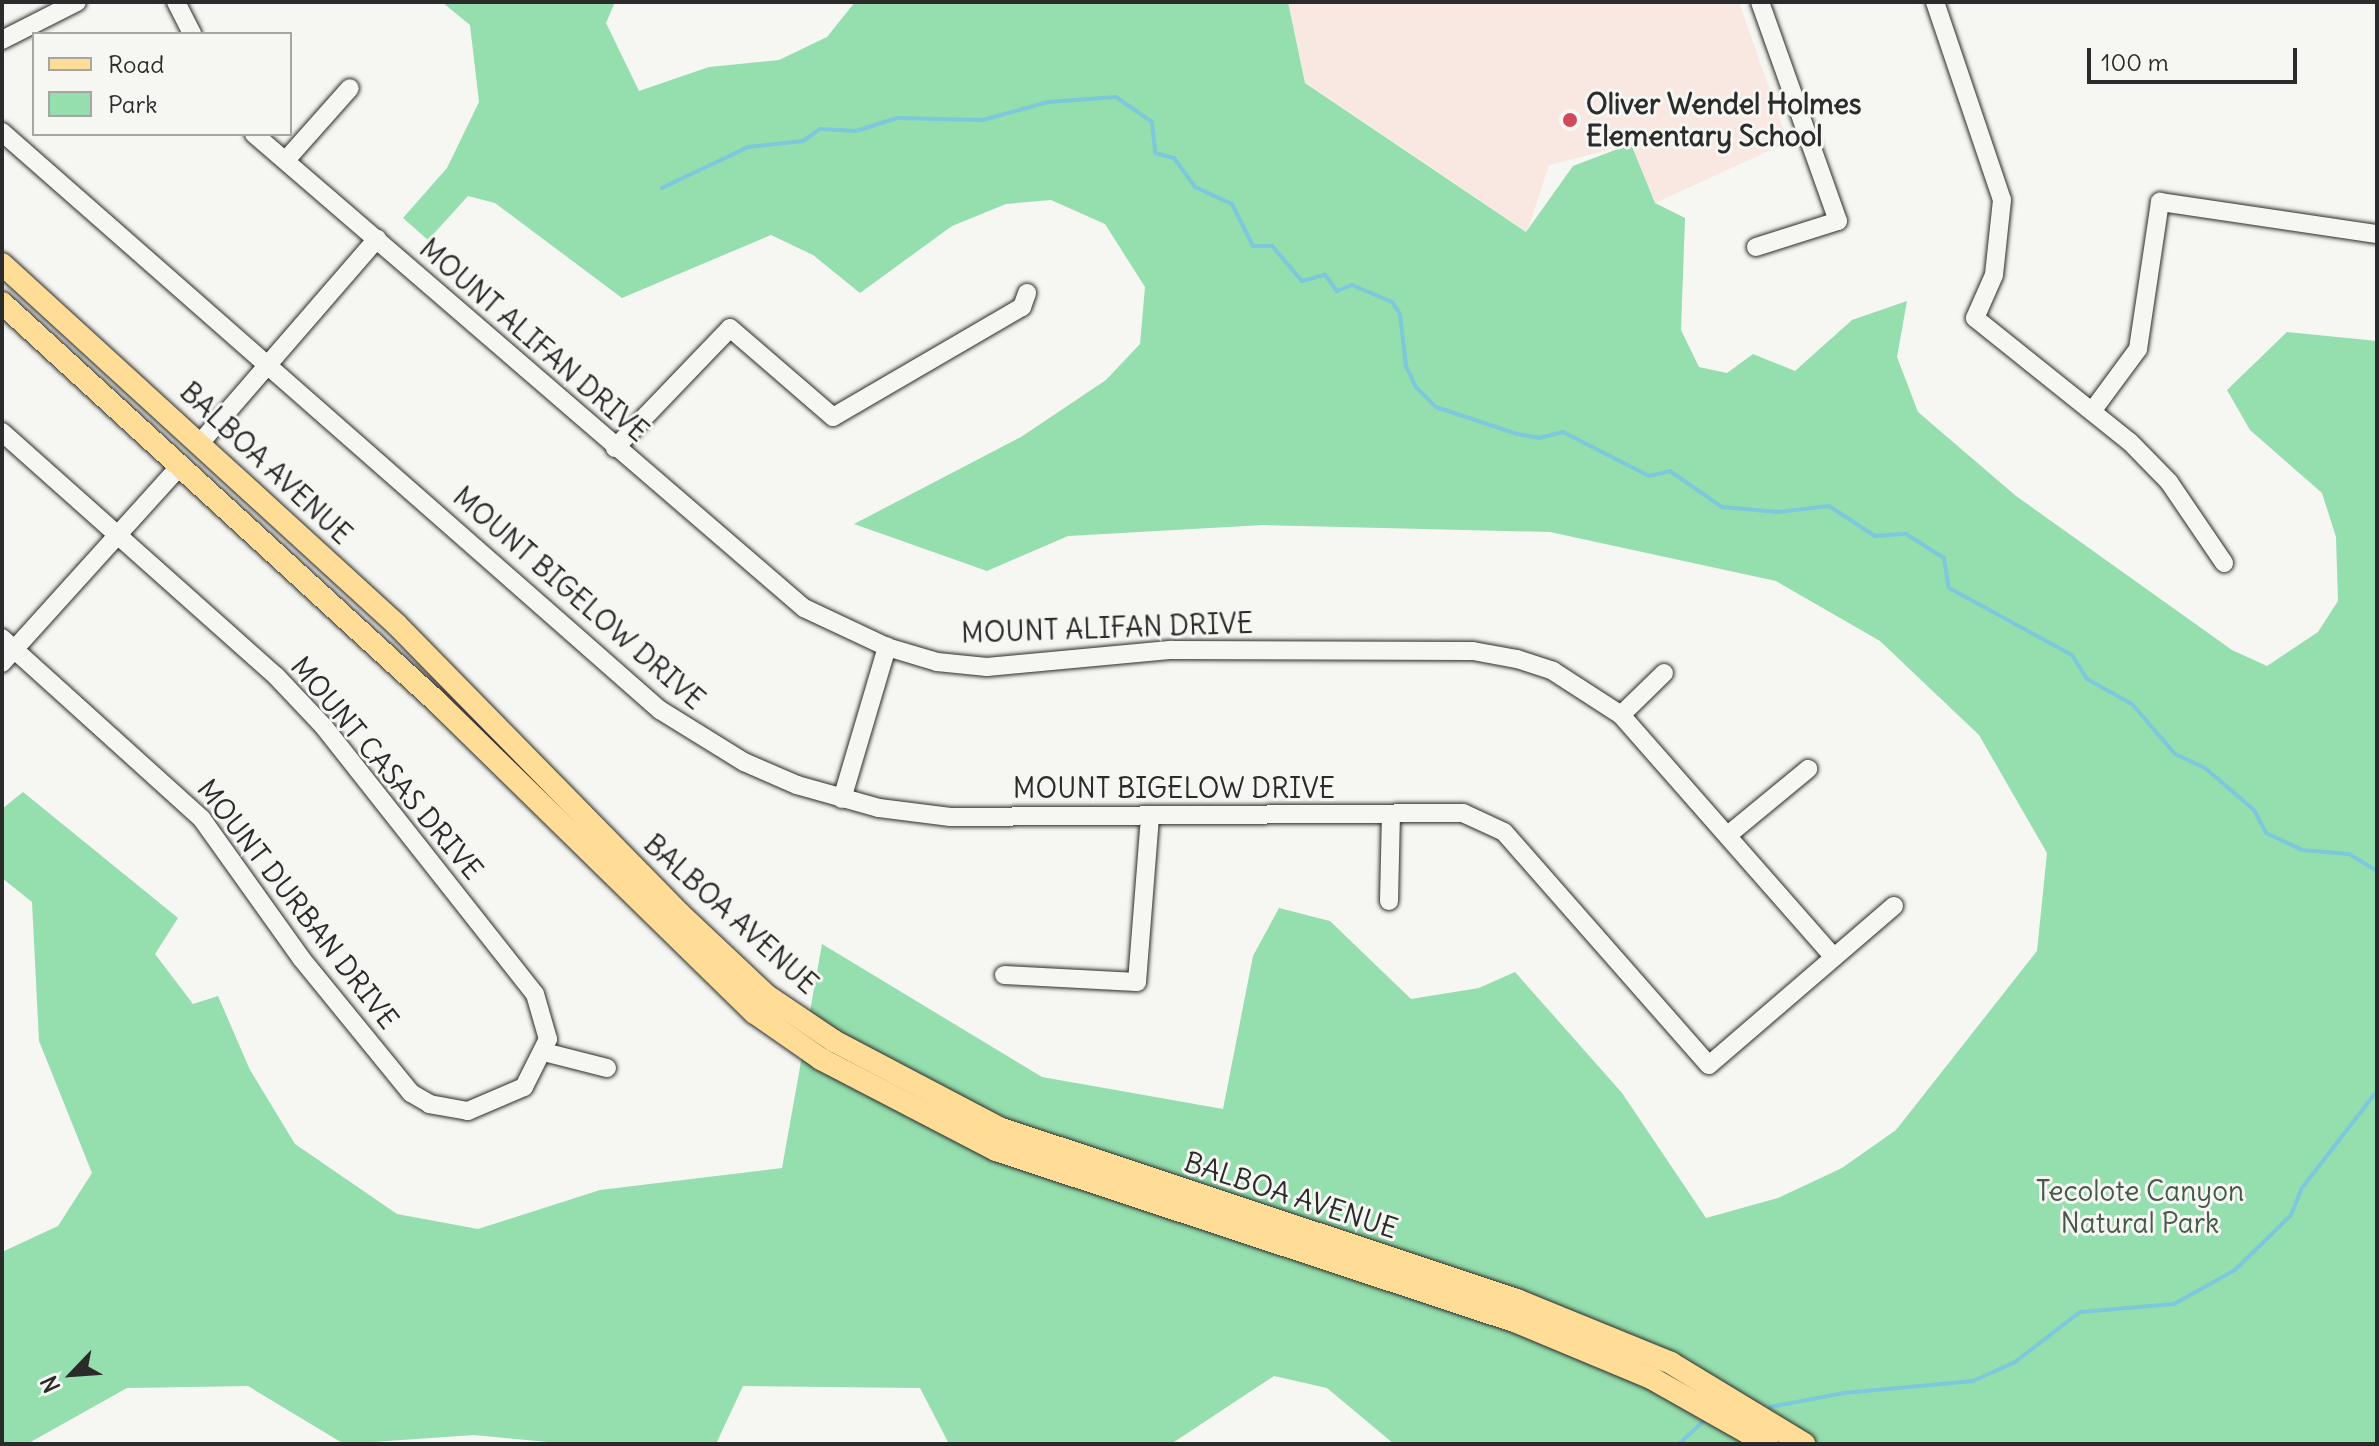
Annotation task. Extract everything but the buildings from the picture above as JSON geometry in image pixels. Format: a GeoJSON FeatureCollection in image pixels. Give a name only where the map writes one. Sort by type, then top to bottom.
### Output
{"type":"FeatureCollection","features":[{"type":"Feature","properties":{"kind":"main road","name":"BALBOA AVENUE"},"geometry":{"type":"LineString","coordinates":[[2,264],[258,493],[397,625],[689,923],[766,995],[845,1048],[999,1128],[1517,1300],[1671,1363],[1804,1444]]}},
{"type":"Feature","properties":{"kind":"main road","name":"BALBOA AVENUE"},"geometry":{"type":"LineString","coordinates":[[2,303],[438,703],[755,1013],[821,1059],[996,1150],[1517,1322],[1653,1379],[1768,1444]]}},
{"type":"Feature","properties":{"kind":"main road"},"geometry":{"type":"LineString","coordinates":[[147,434],[175,444],[201,442]]}},
{"type":"Feature","properties":{"kind":"main road"},"geometry":{"type":"LineString","coordinates":[[181,465],[215,469],[258,493]]}},
{"type":"Feature","properties":{"kind":"street"},"geometry":{"type":"LineString","coordinates":[[2,40],[77,2]]}},
{"type":"Feature","properties":{"kind":"street"},"geometry":{"type":"LineString","coordinates":[[176,2],[191,32]]}},
{"type":"Feature","properties":{"kind":"street"},"geometry":{"type":"LineString","coordinates":[[1756,247],[1838,221],[1760,2]]}},
{"type":"Feature","properties":{"kind":"street"},"geometry":{"type":"LineString","coordinates":[[1935,2],[2002,200],[1994,275],[1975,318],[2093,410],[2169,482],[2224,563]]}},
{"type":"Feature","properties":{"kind":"street"},"geometry":{"type":"LineString","coordinates":[[286,160],[350,88]]}},
{"type":"Feature","properties":{"kind":"street","name":"MOUNT BIGELOW DRIVE"},"geometry":{"type":"LineString","coordinates":[[2,132],[660,710],[744,762],[842,799],[950,817],[1463,813],[1504,832],[1709,1065],[1833,956]]}},
{"type":"Feature","properties":{"kind":"street","name":"MOUNT ALIFAN DRIVE"},"geometry":{"type":"LineString","coordinates":[[256,136],[774,589],[887,647],[937,662],[987,667],[1172,650],[1473,651],[1553,671],[1621,715],[1833,956]]}},
{"type":"Feature","properties":{"kind":"street"},"geometry":{"type":"LineString","coordinates":[[2093,410],[2138,349],[2160,202],[2377,234]]}},
{"type":"Feature","properties":{"kind":"street"},"geometry":{"type":"LineString","coordinates":[[201,442],[377,239]]}},
{"type":"Feature","properties":{"kind":"street"},"geometry":{"type":"LineString","coordinates":[[615,448],[730,328],[833,417],[1022,307],[1027,293]]}},
{"type":"Feature","properties":{"kind":"street","name":"MOUNT CASAS DRIVE"},"geometry":{"type":"LineString","coordinates":[[2,432],[117,533],[324,727],[535,994],[547,1022],[544,1052]]}},
{"type":"Feature","properties":{"kind":"street"},"geometry":{"type":"LineString","coordinates":[[7,651],[181,465]]}},
{"type":"Feature","properties":{"kind":"street"},"geometry":{"type":"LineString","coordinates":[[842,799],[887,647]]}},
{"type":"Feature","properties":{"kind":"street","name":"MOUNT DURBAN DRIVE"},"geometry":{"type":"LineString","coordinates":[[7,651],[202,819],[301,958],[411,1093],[430,1104],[468,1111],[487,1107],[524,1087],[544,1052]]}},
{"type":"Feature","properties":{"kind":"street"},"geometry":{"type":"LineString","coordinates":[[1621,715],[1664,673]]}},
{"type":"Feature","properties":{"kind":"street"},"geometry":{"type":"LineString","coordinates":[[1728,835],[1808,769]]}},
{"type":"Feature","properties":{"kind":"street"},"geometry":{"type":"LineString","coordinates":[[1389,901],[1391,815]]}},
{"type":"Feature","properties":{"kind":"street"},"geometry":{"type":"LineString","coordinates":[[1004,975],[1137,982],[1150,816]]}},
{"type":"Feature","properties":{"kind":"street"},"geometry":{"type":"LineString","coordinates":[[1833,956],[1894,906]]}},
{"type":"Feature","properties":{"kind":"street"},"geometry":{"type":"LineString","coordinates":[[544,1052],[607,1068]]}},
{"type":"Feature","properties":{"kind":"shaded area","name":"Oliver Wendel Holmes Elementary School"},"geometry":{"type":"Polygon","coordinates":[[[1288,2],[1739,2],[1788,142],[1655,203],[1631,144],[1549,165],[1527,232],[1305,82],[1288,2]]]}},
{"type":"Feature","properties":{"kind":"green space","name":"Tecolote Canyon Natural Park"},"geometry":{"type":"Polygon","coordinates":[[[442,2],[615,2],[606,23],[639,91],[709,67],[779,60],[827,37],[855,2],[1288,2],[1305,83],[1526,232],[1573,166],[1631,144],[1655,203],[1685,218],[1681,330],[1699,367],[1727,373],[1753,354],[1795,371],[1852,320],[1907,301],[1897,357],[1918,412],[2016,496],[2232,650],[2267,666],[2318,632],[2338,601],[2336,537],[2322,493],[2250,430],[2227,390],[2287,332],[2377,341],[2377,1444],[1394,1444],[1327,1388],[1274,1376],[1171,1444],[949,1444],[920,1388],[743,1386],[716,1444],[569,1444],[474,1435],[344,1444],[248,1386],[127,1388],[27,1444],[2,1444],[2,1252],[58,1226],[92,1173],[39,1041],[32,902],[2,878],[2,809],[23,792],[178,918],[155,954],[193,1004],[218,996],[250,1070],[295,1144],[397,1214],[478,1229],[600,1190],[782,1168],[822,944],[1042,1077],[1223,1109],[1253,956],[1279,908],[1330,921],[1411,999],[1479,988],[1515,972],[1622,1093],[1706,1218],[1778,1198],[1842,1168],[1896,1130],[2037,951],[2047,853],[1979,735],[1880,641],[1776,581],[1550,532],[1263,525],[1068,536],[987,571],[854,524],[1021,437],[1106,380],[1140,344],[1145,287],[1105,224],[1051,200],[1006,204],[952,226],[860,293],[813,255],[771,235],[622,298],[495,203],[468,196],[428,240],[403,218],[447,168],[479,102],[470,25],[442,2]]]}},
{"type":"Feature","properties":{"kind":"waterway"},"geometry":{"type":"LineString","coordinates":[[662,188],[748,147],[803,141],[820,129],[856,131],[897,118],[983,120],[1048,102],[1116,97],[1152,122],[1155,153],[1174,158],[1195,187],[1232,204],[1253,246],[1272,246],[1302,281],[1325,275],[1337,291],[1352,285],[1392,302],[1400,314],[1406,366],[1416,387],[1436,407],[1517,434],[1539,438],[1563,432],[1649,476],[1670,471],[1722,507],[1778,512],[1829,506],[1875,536],[1906,534],[1944,558],[1949,588],[2072,655],[2087,679],[2132,704],[2175,754],[2205,768],[2254,810],[2266,833],[2302,850],[2349,854],[2377,871]]}},
{"type":"Feature","properties":{"kind":"waterway"},"geometry":{"type":"LineString","coordinates":[[1770,1407],[1844,1393],[1973,1381],[2015,1362],[2080,1312],[2174,1304],[2235,1270],[2291,1215],[2302,1188],[2377,1091]]}},
{"type":"Feature","properties":{"kind":"waterway"},"geometry":{"type":"LineString","coordinates":[[1679,1444],[1705,1420]]}},
{"type":"Feature","properties":{"kind":"place","name":"Oliver Wendel Holmes Elementary School"},"geometry":{"type":"Point","coordinates":[1570,120]}}]}
